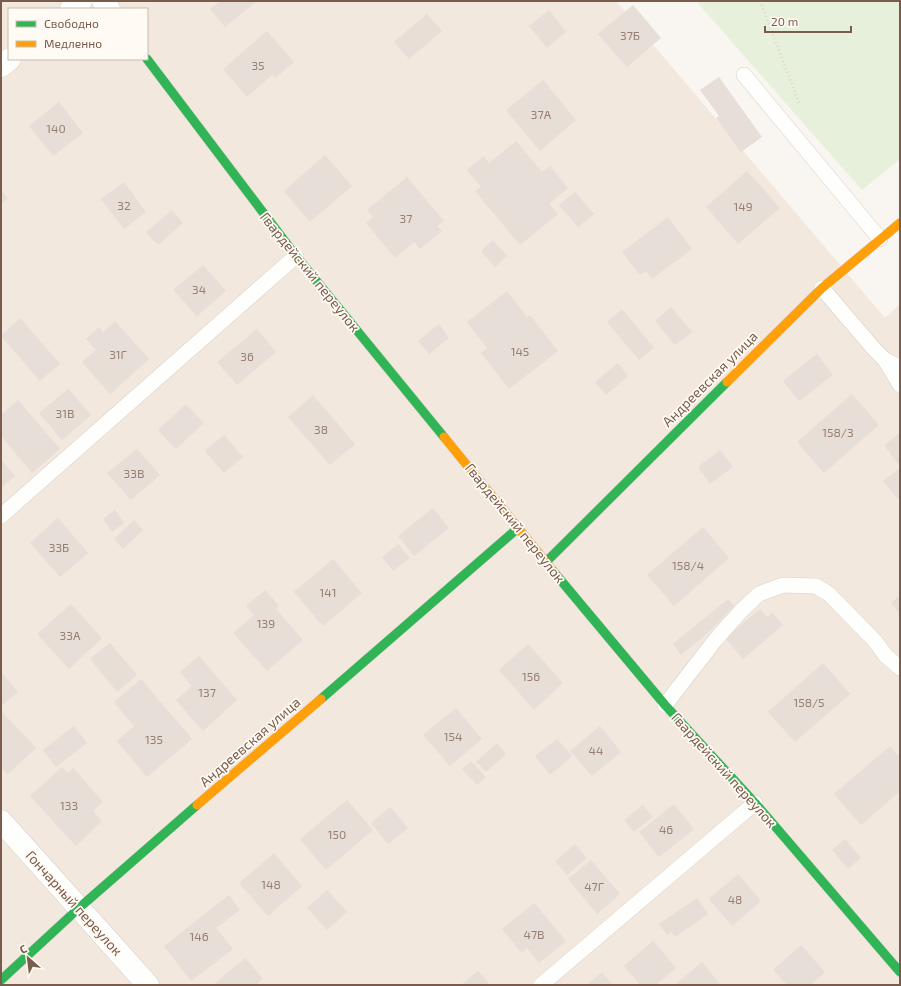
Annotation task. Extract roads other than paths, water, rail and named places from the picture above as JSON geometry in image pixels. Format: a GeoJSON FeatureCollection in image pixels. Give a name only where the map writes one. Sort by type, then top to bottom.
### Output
{"type":"FeatureCollection","features":[{"type":"Feature","properties":{"kind":"street"},"geometry":{"type":"LineString","coordinates":[[72,8],[81,1]]}},
{"type":"Feature","properties":{"kind":"street","name":"Гвардейский переулок"},"geometry":{"type":"LineString","coordinates":[[148,60],[296,256],[546,562],[665,705],[755,803],[900,972]]}},
{"type":"Feature","properties":{"kind":"street","name":"Андреевская улица"},"geometry":{"type":"LineString","coordinates":[[546,562],[822,288],[900,223]]}},
{"type":"Feature","properties":{"kind":"street","name":"Андреевская улица"},"geometry":{"type":"LineString","coordinates":[[1,980],[79,908],[518,528]]}},
{"type":"Feature","properties":{"kind":"street","name":"Гончарный переулок"},"geometry":{"type":"LineString","coordinates":[[1,821],[148,985]]}},
{"type":"Feature","properties":{"kind":"lane"},"geometry":{"type":"LineString","coordinates":[[744,74],[880,239]]}},
{"type":"Feature","properties":{"kind":"lane"},"geometry":{"type":"LineString","coordinates":[[1,516],[296,256]]}},
{"type":"Feature","properties":{"kind":"lane"},"geometry":{"type":"LineString","coordinates":[[822,288],[885,360],[900,384]]}},
{"type":"Feature","properties":{"kind":"lane"},"geometry":{"type":"LineString","coordinates":[[885,360],[900,367]]}},
{"type":"Feature","properties":{"kind":"lane"},"geometry":{"type":"LineString","coordinates":[[665,705],[716,639],[746,606],[758,594],[771,588],[783,585],[816,586],[829,594],[875,641],[886,656],[900,668]]}},
{"type":"Feature","properties":{"kind":"lane"},"geometry":{"type":"LineString","coordinates":[[541,985],[755,803]]}}]}
